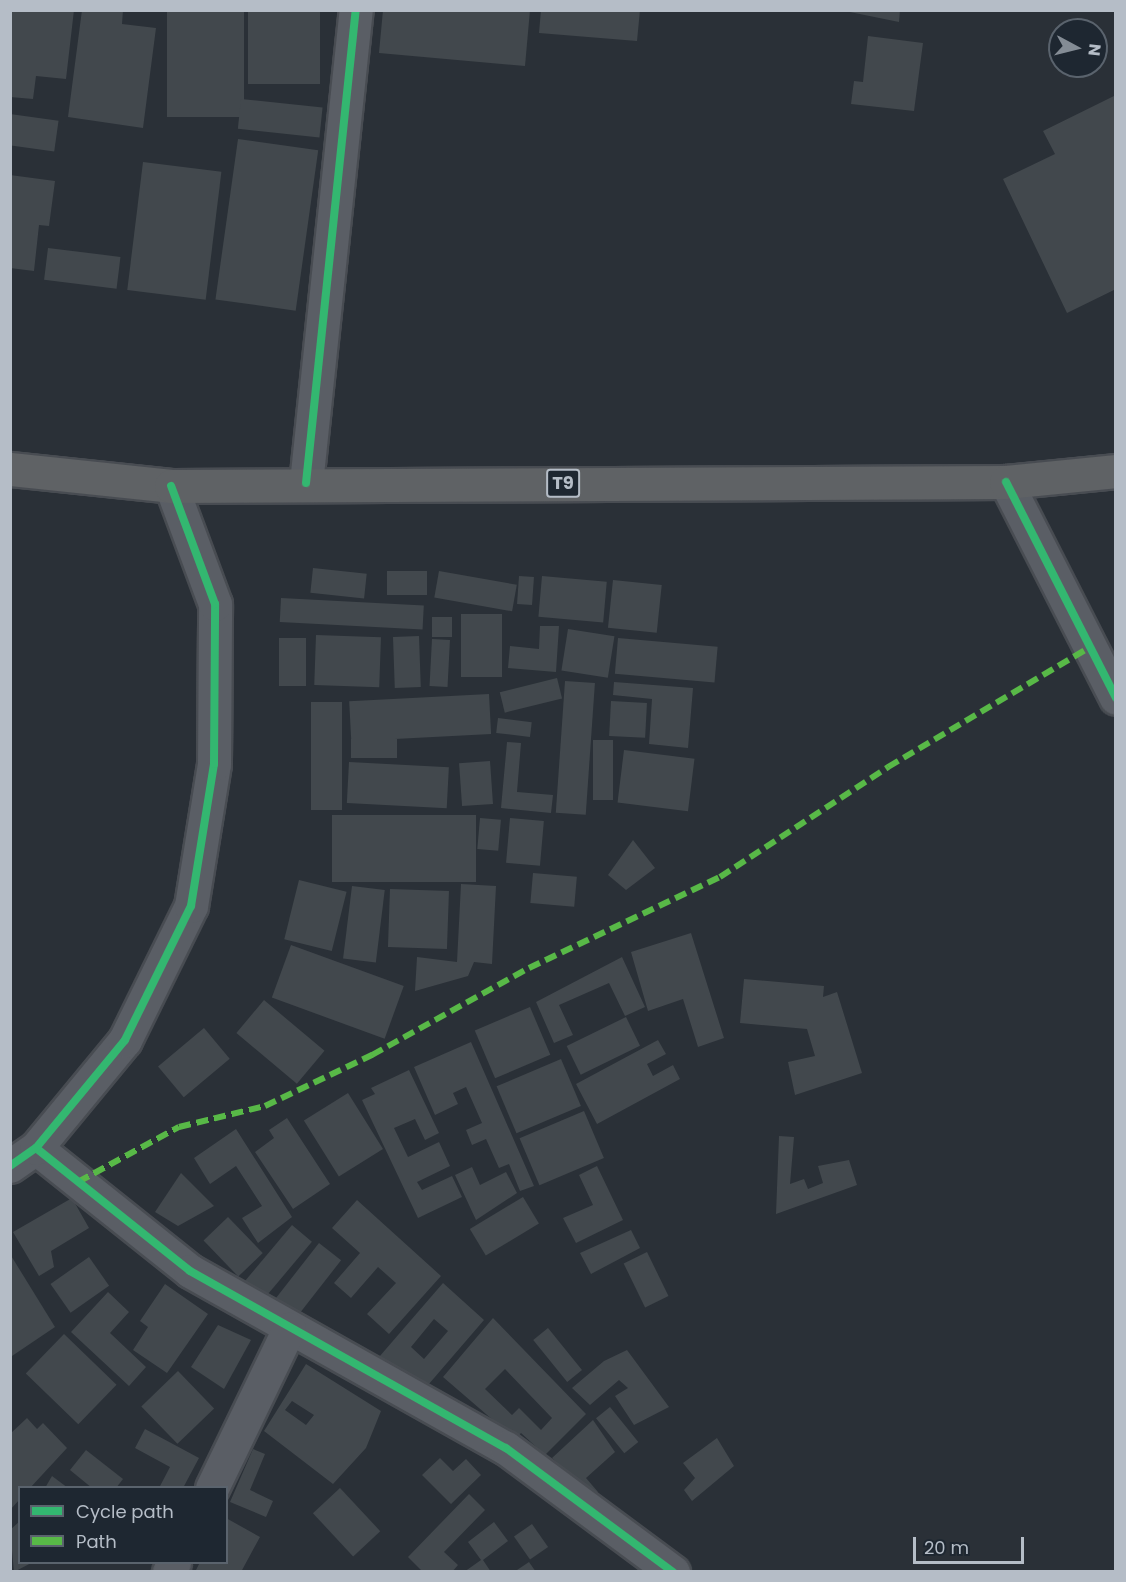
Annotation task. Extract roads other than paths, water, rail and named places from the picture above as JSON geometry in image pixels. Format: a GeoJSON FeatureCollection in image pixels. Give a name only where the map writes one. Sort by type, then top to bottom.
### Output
{"type":"FeatureCollection","features":[{"type":"Feature","properties":{"kind":"highway","name":"T9"},"geometry":{"type":"LineString","coordinates":[[10,469],[171,486],[306,483],[1006,482],[1116,471]]}},
{"type":"Feature","properties":{"kind":"street"},"geometry":{"type":"LineString","coordinates":[[306,483],[356,10]]}},
{"type":"Feature","properties":{"kind":"street"},"geometry":{"type":"LineString","coordinates":[[1006,482],[1116,698]]}},
{"type":"Feature","properties":{"kind":"street"},"geometry":{"type":"LineString","coordinates":[[171,486],[215,604],[214,764],[191,906],[125,1040],[23,1157],[190,1271],[289,1329],[506,1448],[673,1572]]}},
{"type":"Feature","properties":{"kind":"street"},"geometry":{"type":"LineString","coordinates":[[213,1486],[289,1329]]}}]}
